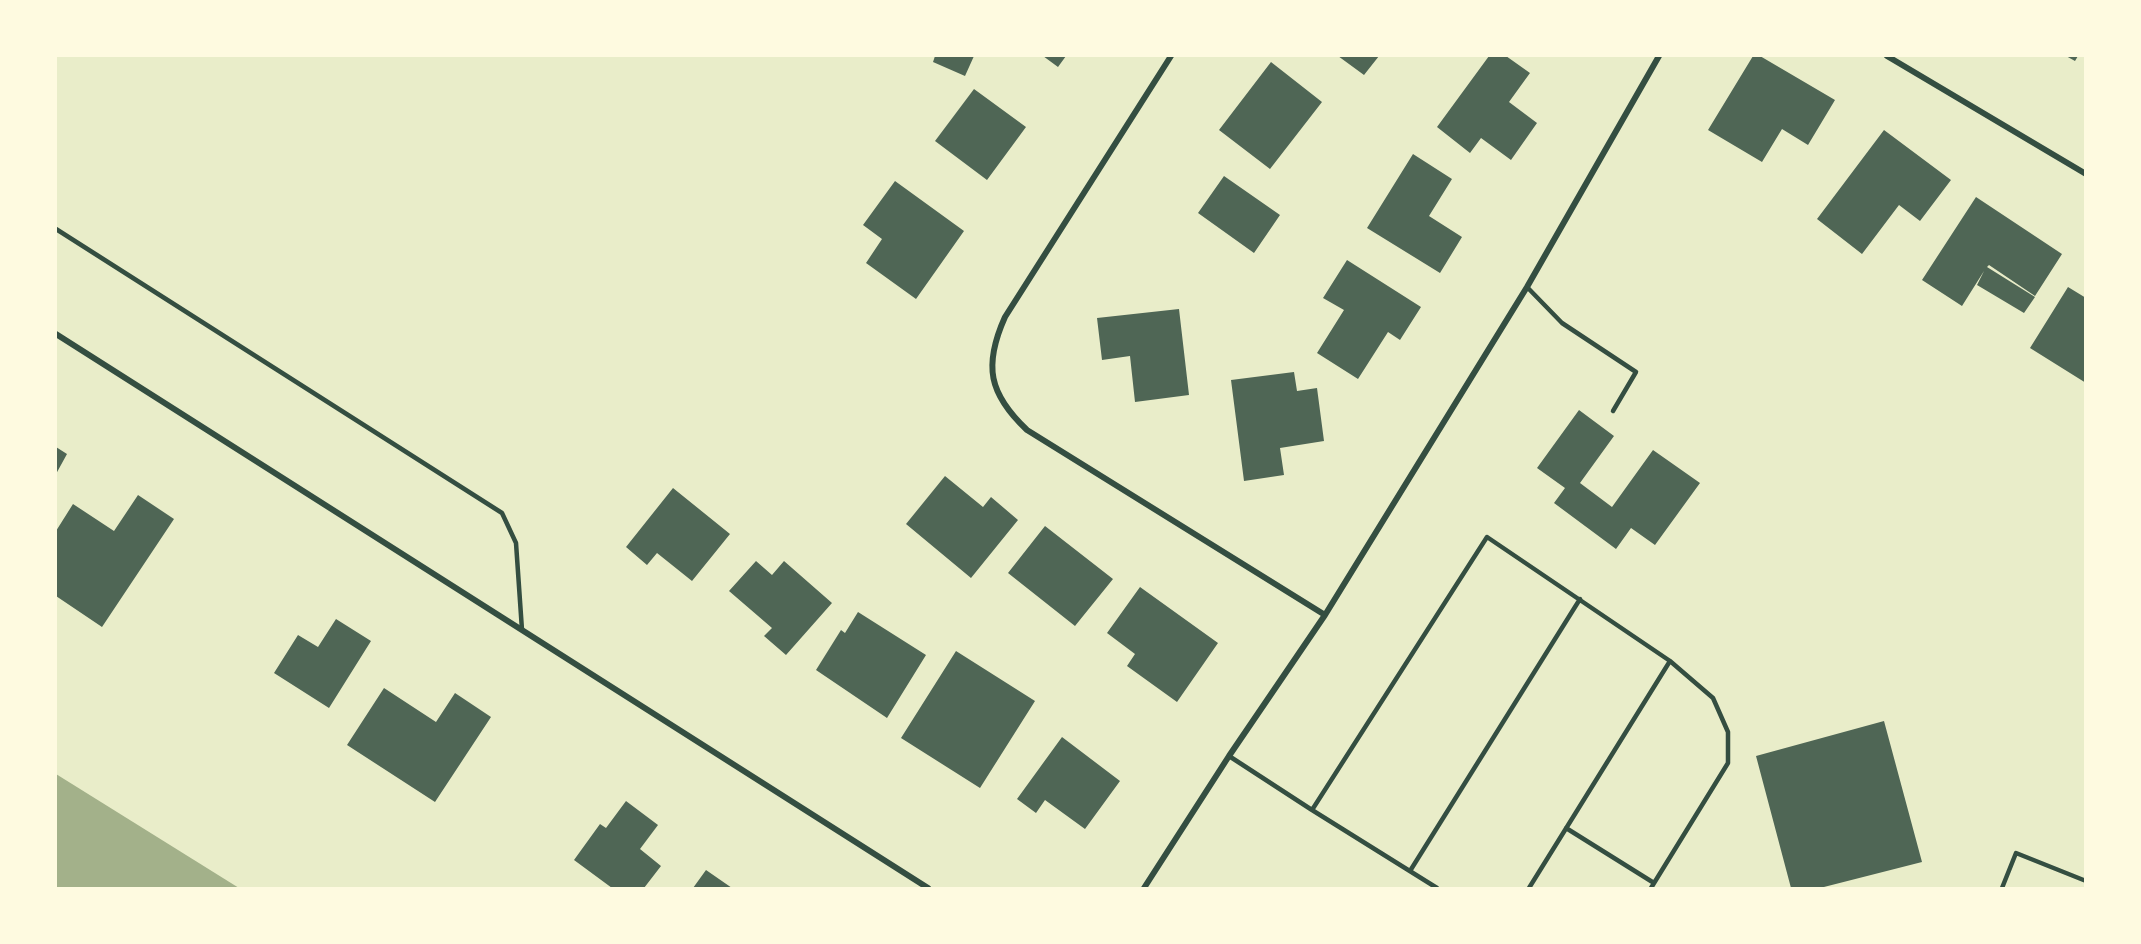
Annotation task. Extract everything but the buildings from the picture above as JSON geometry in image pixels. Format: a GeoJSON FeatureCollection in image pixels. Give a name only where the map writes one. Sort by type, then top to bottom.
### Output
{"type":"FeatureCollection","features":[{"type":"Feature","properties":{"kind":"street"},"geometry":{"type":"LineString","coordinates":[[1171,56],[1005,317],[994,341],[992,366],[997,391],[1009,413],[1027,430],[1325,615]]}},
{"type":"Feature","properties":{"kind":"street"},"geometry":{"type":"LineString","coordinates":[[1144,888],[1229,756],[1325,615],[1527,287],[1659,56]]}},
{"type":"Feature","properties":{"kind":"street"},"geometry":{"type":"LineString","coordinates":[[1887,56],[2085,174]]}},
{"type":"Feature","properties":{"kind":"street"},"geometry":{"type":"LineString","coordinates":[[56,334],[928,888]]}},
{"type":"Feature","properties":{"kind":"lane"},"geometry":{"type":"LineString","coordinates":[[56,229],[502,513],[516,543],[522,630]]}},
{"type":"Feature","properties":{"kind":"lane"},"geometry":{"type":"LineString","coordinates":[[1527,287],[1562,323],[1636,372],[1613,411]]}},
{"type":"Feature","properties":{"kind":"lane"},"geometry":{"type":"LineString","coordinates":[[1312,810],[1487,537],[1670,661],[1713,698],[1728,732],[1728,763],[1651,888]]}},
{"type":"Feature","properties":{"kind":"lane"},"geometry":{"type":"LineString","coordinates":[[1410,871],[1580,599]]}},
{"type":"Feature","properties":{"kind":"lane"},"geometry":{"type":"LineString","coordinates":[[1529,888],[1670,661]]}},
{"type":"Feature","properties":{"kind":"lane"},"geometry":{"type":"LineString","coordinates":[[1229,756],[1437,888]]}},
{"type":"Feature","properties":{"kind":"lane"},"geometry":{"type":"LineString","coordinates":[[1566,828],[1654,883]]}},
{"type":"Feature","properties":{"kind":"lane"},"geometry":{"type":"LineString","coordinates":[[2002,888],[2016,853],[2085,881]]}},
{"type":"Feature","properties":{"kind":"shaded area"},"geometry":{"type":"Polygon","coordinates":[[[56,774],[239,888],[56,888],[56,774]]]}}]}
